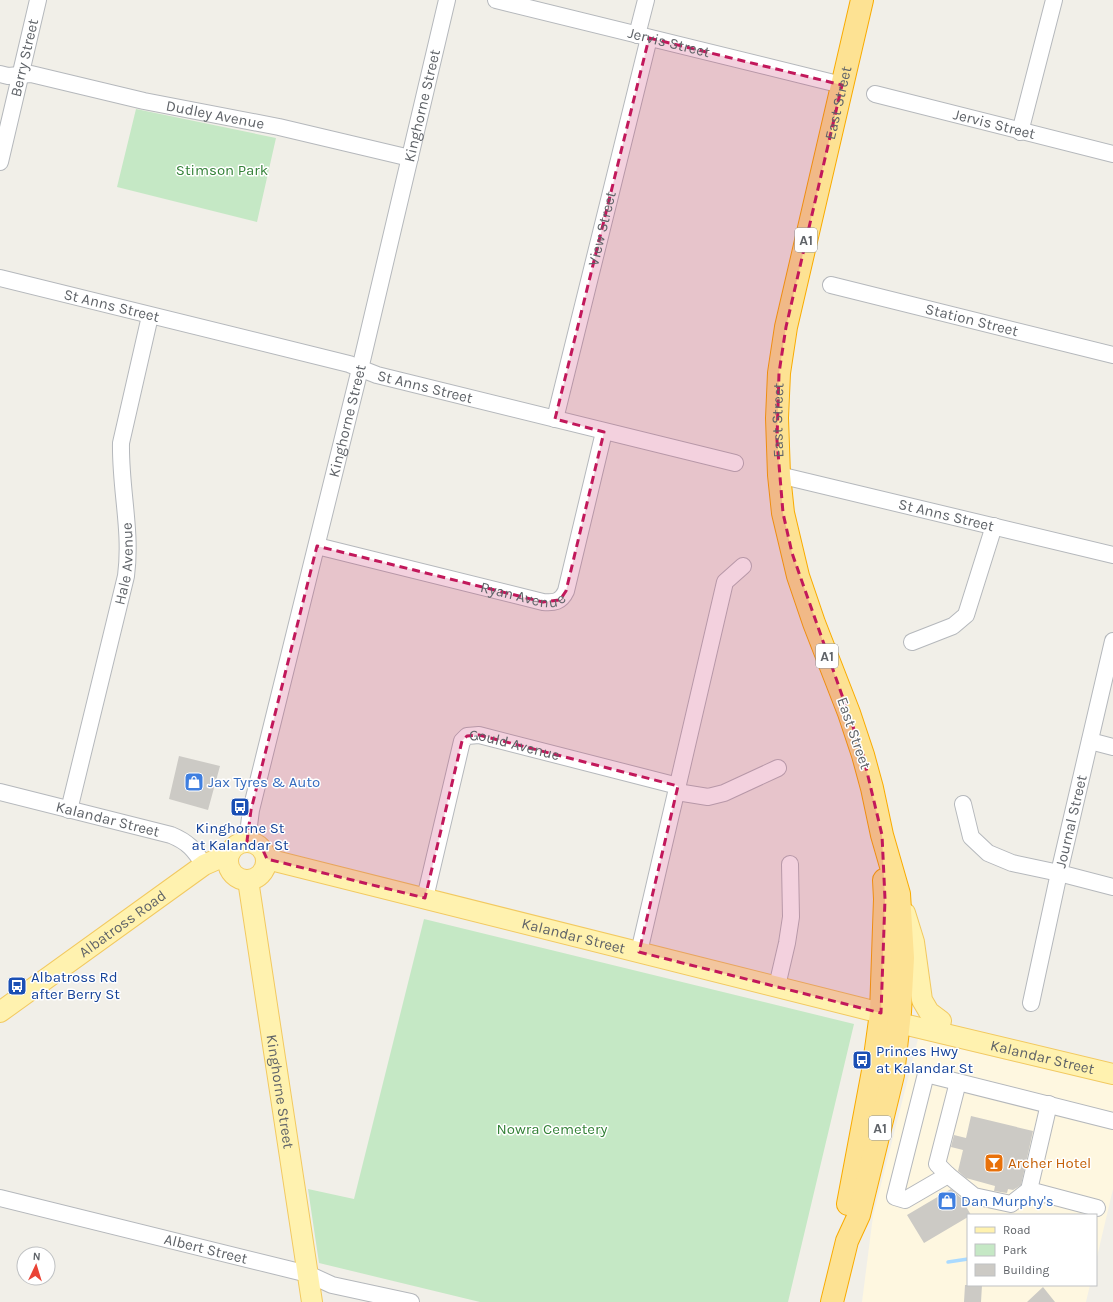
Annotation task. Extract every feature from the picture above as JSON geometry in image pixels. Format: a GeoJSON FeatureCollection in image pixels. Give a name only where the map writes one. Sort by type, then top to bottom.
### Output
{"type":"FeatureCollection","features":[{"type":"Feature","properties":{"kind":"highway","name":"East Street"},"geometry":{"type":"LineString","coordinates":[[862,0],[795,284],[782,350],[779,373],[777,418],[779,475],[784,518],[798,576],[863,755],[882,835],[899,894],[902,958],[893,1016]]}},
{"type":"Feature","properties":{"kind":"highway","name":"East Street"},"geometry":{"type":"LineString","coordinates":[[882,835],[893,1016]]}},
{"type":"Feature","properties":{"kind":"highway","name":"A1"},"geometry":{"type":"LineString","coordinates":[[832,1302],[847,1241],[846,1212],[873,1071],[893,1016]]}},
{"type":"Feature","properties":{"kind":"main road"},"geometry":{"type":"LineString","coordinates":[[247,841],[253,842],[262,848],[267,859],[264,871],[254,879],[248,880],[238,878],[230,870],[228,860],[229,854],[231,849],[236,845],[247,841]]}},
{"type":"Feature","properties":{"kind":"main road","name":"Albatross Road"},"geometry":{"type":"LineString","coordinates":[[0,1012],[204,865],[229,854]]}},
{"type":"Feature","properties":{"kind":"main road","name":"Kalandar Street"},"geometry":{"type":"LineString","coordinates":[[267,859],[777,986],[1113,1074]]}},
{"type":"Feature","properties":{"kind":"main road","name":"Kinghorne Street"},"geometry":{"type":"LineString","coordinates":[[248,880],[312,1302]]}},
{"type":"Feature","properties":{"kind":"main road"},"geometry":{"type":"LineString","coordinates":[[899,894],[914,942],[922,1000],[929,1012],[941,1021]]}},
{"type":"Feature","properties":{"kind":"main road","name":"Kalandar Street"},"geometry":{"type":"LineString","coordinates":[[893,1016],[941,1021],[1113,1063]]}},
{"type":"Feature","properties":{"kind":"street","name":"Berry Street"},"geometry":{"type":"LineString","coordinates":[[0,162],[38,0]]}},
{"type":"Feature","properties":{"kind":"street","name":"Kinghorne Street"},"geometry":{"type":"LineString","coordinates":[[247,841],[251,810],[360,369],[447,0]]}},
{"type":"Feature","properties":{"kind":"street","name":"Jervis Street"},"geometry":{"type":"LineString","coordinates":[[496,0],[842,85]]}},
{"type":"Feature","properties":{"kind":"street","name":"View Street"},"geometry":{"type":"LineString","coordinates":[[555,419],[643,37],[646,0]]}},
{"type":"Feature","properties":{"kind":"street"},"geometry":{"type":"LineString","coordinates":[[1020,132],[1054,0]]}},
{"type":"Feature","properties":{"kind":"street","name":"Dudley Avenue"},"geometry":{"type":"LineString","coordinates":[[0,74],[8,76],[31,74],[144,101],[279,128],[410,158]]}},
{"type":"Feature","properties":{"kind":"street","name":"Jervis Street"},"geometry":{"type":"LineString","coordinates":[[875,94],[1020,132],[1113,154]]}},
{"type":"Feature","properties":{"kind":"street","name":"St Anns Street"},"geometry":{"type":"LineString","coordinates":[[0,278],[349,364],[371,374],[735,463]]}},
{"type":"Feature","properties":{"kind":"street","name":"Station Street"},"geometry":{"type":"LineString","coordinates":[[831,285],[1113,355]]}},
{"type":"Feature","properties":{"kind":"street","name":"Hale Avenue"},"geometry":{"type":"LineString","coordinates":[[69,810],[126,576],[128,537],[120,459],[121,443],[150,316]]}},
{"type":"Feature","properties":{"kind":"street","name":"Ryan Avenue"},"geometry":{"type":"LineString","coordinates":[[316,546],[553,603],[560,600],[566,591],[604,432]]}},
{"type":"Feature","properties":{"kind":"street","name":"St Anns Street"},"geometry":{"type":"LineString","coordinates":[[779,475],[1113,555]]}},
{"type":"Feature","properties":{"kind":"street"},"geometry":{"type":"LineString","coordinates":[[912,642],[953,626],[966,615],[994,526]]}},
{"type":"Feature","properties":{"kind":"street"},"geometry":{"type":"LineString","coordinates":[[639,952],[725,582],[743,566]]}},
{"type":"Feature","properties":{"kind":"street","name":"Journal Street"},"geometry":{"type":"LineString","coordinates":[[1031,1003],[1113,641]]}},
{"type":"Feature","properties":{"kind":"street","name":"Gould Avenue"},"geometry":{"type":"LineString","coordinates":[[425,898],[462,742],[467,736],[479,735],[708,797],[724,792],[778,768]]}},
{"type":"Feature","properties":{"kind":"street"},"geometry":{"type":"LineString","coordinates":[[1090,741],[1113,747]]}},
{"type":"Feature","properties":{"kind":"street","name":"Kalandar Street"},"geometry":{"type":"LineString","coordinates":[[0,792],[158,831],[182,839],[191,846],[204,865]]}},
{"type":"Feature","properties":{"kind":"street"},"geometry":{"type":"LineString","coordinates":[[963,804],[971,836],[988,853],[1012,863],[1060,873],[1113,887]]}},
{"type":"Feature","properties":{"kind":"street"},"geometry":{"type":"LineString","coordinates":[[777,986],[787,943],[790,917],[790,864]]}},
{"type":"Feature","properties":{"kind":"street"},"geometry":{"type":"LineString","coordinates":[[948,1175],[905,1200],[895,1198],[926,1074],[1113,1121]]}},
{"type":"Feature","properties":{"kind":"street"},"geometry":{"type":"LineString","coordinates":[[958,1082],[937,1164],[974,1196],[1011,1204],[1029,1190],[1049,1104]]}},
{"type":"Feature","properties":{"kind":"street"},"geometry":{"type":"LineString","coordinates":[[1029,1190],[1097,1208]]}},
{"type":"Feature","properties":{"kind":"street","name":"Albert Street"},"geometry":{"type":"LineString","coordinates":[[0,1198],[308,1274],[332,1285],[411,1302]]}},
{"type":"Feature","properties":{"kind":"highlighted area"},"geometry":{"type":"Polygon","coordinates":[[[649,38],[842,85],[786,327],[779,373],[777,440],[783,513],[792,553],[863,755],[882,835],[885,899],[881,1013],[639,952],[678,786],[479,735],[467,736],[462,741],[425,898],[267,859],[262,848],[247,841],[251,810],[317,546],[543,602],[560,600],[566,591],[604,432],[555,419],[649,38]]]}},
{"type":"Feature","properties":{"kind":"shaded area"},"geometry":{"type":"Polygon","coordinates":[[[918,1039],[1113,1085],[1113,1189],[1097,1257],[1097,1214],[967,1214],[967,1286],[1090,1286],[1086,1302],[862,1302],[873,1216],[918,1039]]]}},
{"type":"Feature","properties":{"kind":"green space","name":"Stimson Park"},"geometry":{"type":"Polygon","coordinates":[[[136,109],[276,138],[257,222],[117,187],[136,109]]]}},
{"type":"Feature","properties":{"kind":"green space","name":"Nowra Cemetery"},"geometry":{"type":"Polygon","coordinates":[[[424,919],[854,1024],[788,1302],[480,1302],[319,1263],[308,1189],[354,1199],[424,919]]]}},
{"type":"Feature","properties":{"kind":"building","name":"Jax Tyres & Auto"},"geometry":{"type":"Polygon","coordinates":[[[179,756],[220,766],[208,810],[169,799],[179,756]]]}},
{"type":"Feature","properties":{"kind":"building","name":"Archer Hotel"},"geometry":{"type":"Polygon","coordinates":[[[971,1116],[1033,1131],[1021,1185],[1013,1190],[1008,1189],[1007,1193],[994,1191],[995,1186],[966,1178],[958,1171],[963,1150],[951,1147],[954,1135],[966,1138],[971,1116]]]}},
{"type":"Feature","properties":{"kind":"building","name":"Dan Murphy's"},"geometry":{"type":"Polygon","coordinates":[[[951,1189],[961,1198],[970,1214],[967,1214],[967,1218],[924,1243],[907,1215],[951,1189]]]}},
{"type":"Feature","properties":{"kind":"building"},"geometry":{"type":"Polygon","coordinates":[[[965,1285],[982,1286],[981,1302],[964,1302],[965,1285]]]}},
{"type":"Feature","properties":{"kind":"building"},"geometry":{"type":"Polygon","coordinates":[[[1043,1287],[1055,1302],[1027,1302],[1043,1287]]]}},
{"type":"Feature","properties":{"kind":"waterway"},"geometry":{"type":"LineString","coordinates":[[948,1262],[967,1259]]}},
{"type":"Feature","properties":{"kind":"place","name":"Jax Tyres & Auto"},"geometry":{"type":"Point","coordinates":[194,782]}},
{"type":"Feature","properties":{"kind":"place","name":"Kinghorne St at Kalandar St"},"geometry":{"type":"Point","coordinates":[240,807]}},
{"type":"Feature","properties":{"kind":"place","name":"Albatross Rd after Berry St"},"geometry":{"type":"Point","coordinates":[17,986]}},
{"type":"Feature","properties":{"kind":"place","name":"Princes Hwy at Kalandar St"},"geometry":{"type":"Point","coordinates":[862,1060]}},
{"type":"Feature","properties":{"kind":"place","name":"Archer Hotel"},"geometry":{"type":"Point","coordinates":[994,1163]}},
{"type":"Feature","properties":{"kind":"place","name":"Dan Murphy's"},"geometry":{"type":"Point","coordinates":[947,1201]}}]}
